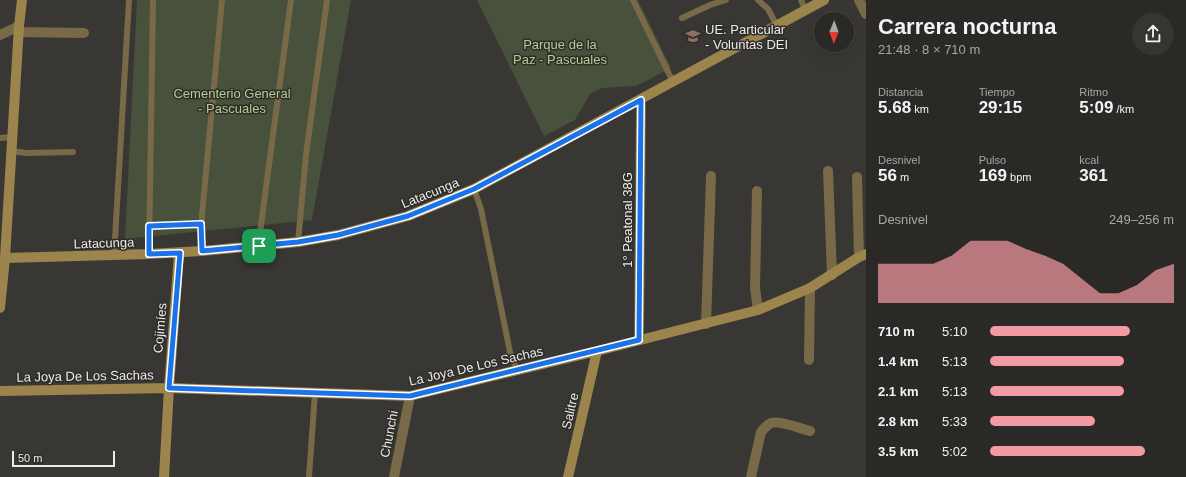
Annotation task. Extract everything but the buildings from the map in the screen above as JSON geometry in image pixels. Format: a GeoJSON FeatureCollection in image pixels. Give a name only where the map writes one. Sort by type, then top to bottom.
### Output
{"type":"FeatureCollection","features":[{"type":"Feature","properties":{"kind":"street"},"geometry":{"type":"LineString","coordinates":[[0,308],[2,258],[12,137],[18,29],[22,0]]}},
{"type":"Feature","properties":{"kind":"street","name":"Latacunga"},"geometry":{"type":"LineString","coordinates":[[2,258],[180,253],[298,242],[338,235],[408,216],[474,189],[824,0]]}},
{"type":"Feature","properties":{"kind":"street"},"geometry":{"type":"LineString","coordinates":[[859,0],[866,14]]}},
{"type":"Feature","properties":{"kind":"street"},"geometry":{"type":"LineString","coordinates":[[0,35],[18,29],[84,33]]}},
{"type":"Feature","properties":{"kind":"street","name":"1° Peatonal 38G"},"geometry":{"type":"LineString","coordinates":[[639,340],[641,100]]}},
{"type":"Feature","properties":{"kind":"street"},"geometry":{"type":"LineString","coordinates":[[828,171],[832,275]]}},
{"type":"Feature","properties":{"kind":"street"},"geometry":{"type":"LineString","coordinates":[[706,324],[711,176]]}},
{"type":"Feature","properties":{"kind":"street"},"geometry":{"type":"LineString","coordinates":[[857,177],[863,255]]}},
{"type":"Feature","properties":{"kind":"street"},"geometry":{"type":"LineString","coordinates":[[757,190],[755,288],[758,310]]}},
{"type":"Feature","properties":{"kind":"street","name":"Cojimíes"},"geometry":{"type":"LineString","coordinates":[[164,477],[169,388],[180,253]]}},
{"type":"Feature","properties":{"kind":"street","name":"La Joya De Los Sachas"},"geometry":{"type":"LineString","coordinates":[[0,391],[169,388],[410,396],[758,310],[810,288],[863,255]]}},
{"type":"Feature","properties":{"kind":"street"},"geometry":{"type":"LineString","coordinates":[[809,360],[810,288]]}},
{"type":"Feature","properties":{"kind":"street","name":"Salitre"},"geometry":{"type":"LineString","coordinates":[[568,477],[597,351]]}},
{"type":"Feature","properties":{"kind":"street","name":"Chunchi"},"geometry":{"type":"LineString","coordinates":[[394,477],[410,396]]}},
{"type":"Feature","properties":{"kind":"street"},"geometry":{"type":"LineString","coordinates":[[754,476],[761,432],[765,427],[772,423],[781,423],[810,432]]}},
{"type":"Feature","properties":{"kind":"lane"},"geometry":{"type":"LineString","coordinates":[[114,256],[129,0]]}},
{"type":"Feature","properties":{"kind":"lane"},"geometry":{"type":"LineString","coordinates":[[149,254],[153,0]]}},
{"type":"Feature","properties":{"kind":"lane"},"geometry":{"type":"LineString","coordinates":[[202,251],[201,224],[222,0]]}},
{"type":"Feature","properties":{"kind":"lane"},"geometry":{"type":"LineString","coordinates":[[259,246],[291,0]]}},
{"type":"Feature","properties":{"kind":"lane"},"geometry":{"type":"LineString","coordinates":[[298,242],[306,155],[328,0]]}},
{"type":"Feature","properties":{"kind":"lane"},"geometry":{"type":"LineString","coordinates":[[633,0],[673,82]]}},
{"type":"Feature","properties":{"kind":"lane"},"geometry":{"type":"LineString","coordinates":[[682,18],[710,5],[726,0]]}},
{"type":"Feature","properties":{"kind":"lane"},"geometry":{"type":"LineString","coordinates":[[758,0],[768,9],[777,26]]}},
{"type":"Feature","properties":{"kind":"lane"},"geometry":{"type":"LineString","coordinates":[[801,0],[805,10]]}},
{"type":"Feature","properties":{"kind":"lane"},"geometry":{"type":"LineString","coordinates":[[0,138],[12,137]]}},
{"type":"Feature","properties":{"kind":"lane"},"geometry":{"type":"LineString","coordinates":[[11,151],[27,153],[73,152]]}},
{"type":"Feature","properties":{"kind":"lane"},"geometry":{"type":"LineString","coordinates":[[474,189],[481,209],[510,352],[517,370]]}},
{"type":"Feature","properties":{"kind":"lane"},"geometry":{"type":"LineString","coordinates":[[149,226],[201,224]]}},
{"type":"Feature","properties":{"kind":"lane"},"geometry":{"type":"LineString","coordinates":[[309,477],[315,393]]}},
{"type":"Feature","properties":{"kind":"green space","name":"Cementerio General - Pascuales"},"geometry":{"type":"Polygon","coordinates":[[[137,0],[351,0],[312,220],[125,239],[137,0]]]}},
{"type":"Feature","properties":{"kind":"green space","name":"Parque de la Paz - Pascuales"},"geometry":{"type":"Polygon","coordinates":[[[477,0],[638,0],[671,68],[636,86],[602,88],[590,94],[575,120],[544,136],[477,0]]]}},
{"type":"Feature","properties":{"kind":"place","name":"UE. Particular - Voluntas DEI"},"geometry":{"type":"Point","coordinates":[693,36]}},
{"type":"Feature","properties":{"kind":"route"},"geometry":{"type":"LineString","coordinates":[[641,100],[639,340],[410,396],[169,388],[180,253],[149,254],[149,226],[201,224],[202,251],[259,246],[298,242],[338,235],[408,216],[474,189],[641,100]]}}]}
